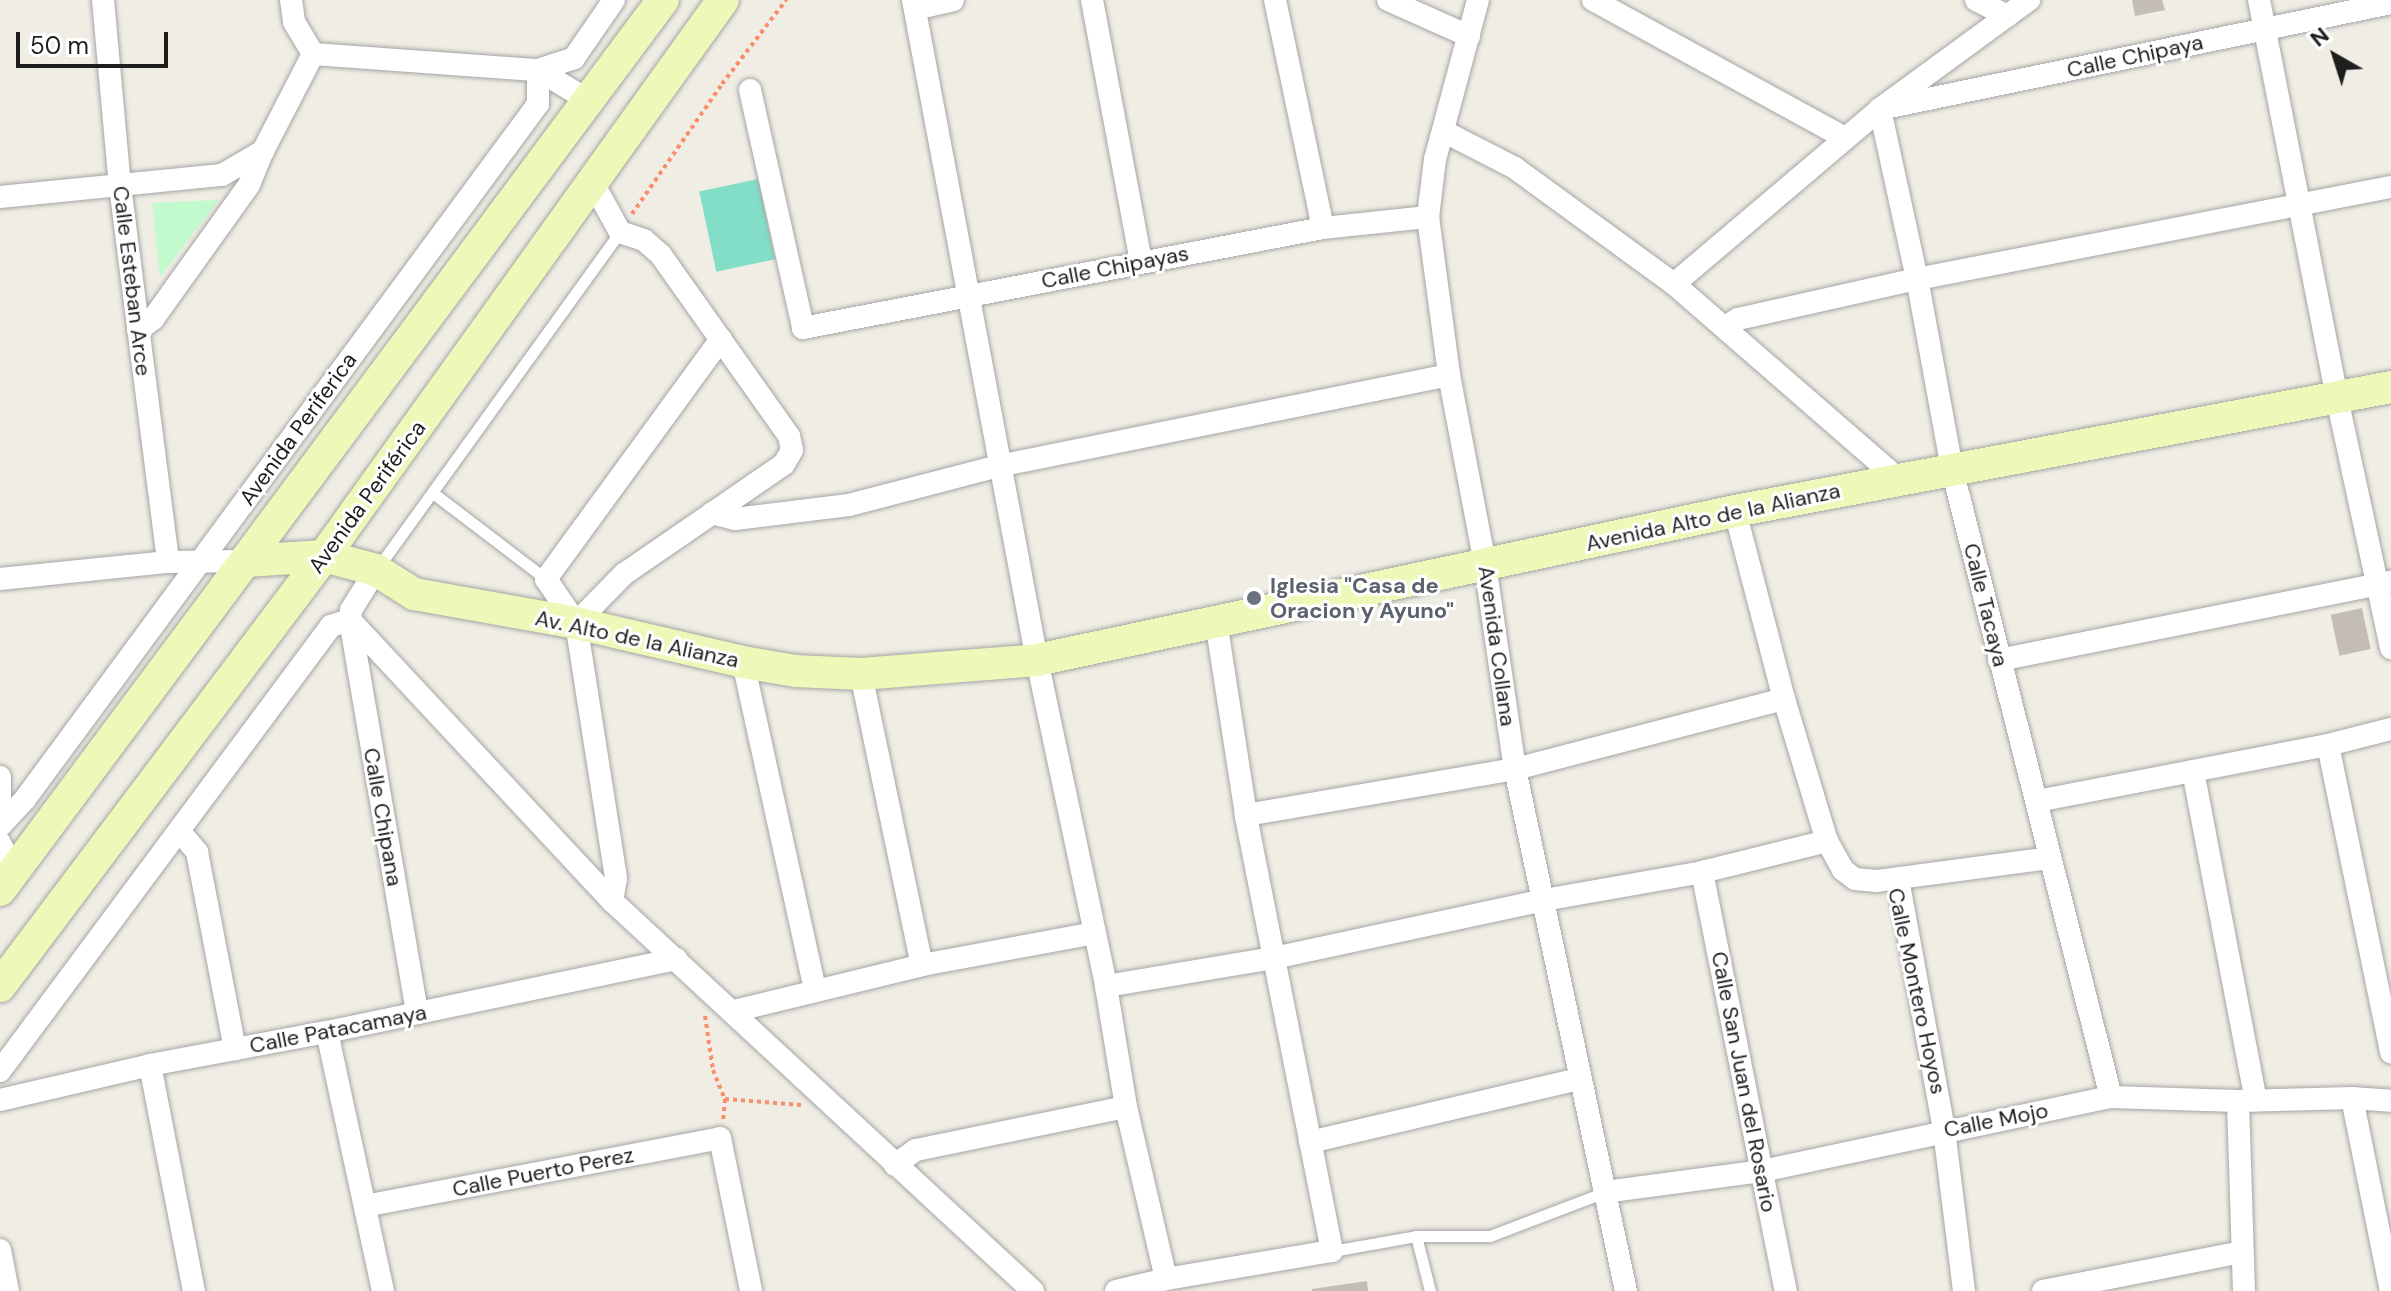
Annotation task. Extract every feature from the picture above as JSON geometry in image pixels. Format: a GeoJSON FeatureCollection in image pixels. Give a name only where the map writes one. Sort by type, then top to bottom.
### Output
{"type":"FeatureCollection","features":[{"type":"Feature","properties":{"kind":"street","name":"Calle Esteban Arce"},"geometry":{"type":"LineString","coordinates":[[103,0],[120,186],[168,562]]}},
{"type":"Feature","properties":{"kind":"street"},"geometry":{"type":"LineString","coordinates":[[291,0],[294,22],[313,54]]}},
{"type":"Feature","properties":{"kind":"street"},"geometry":{"type":"LineString","coordinates":[[313,54],[538,70],[574,58],[614,0]]}},
{"type":"Feature","properties":{"kind":"street"},"geometry":{"type":"LineString","coordinates":[[5,868],[246,561],[663,0]]}},
{"type":"Feature","properties":{"kind":"street","name":"Avenida Periférica"},"geometry":{"type":"LineString","coordinates":[[0,986],[324,556],[723,0]]}},
{"type":"Feature","properties":{"kind":"street"},"geometry":{"type":"LineString","coordinates":[[953,0],[914,4],[1003,465],[1037,660],[1106,986],[1126,1107],[1166,1279]]}},
{"type":"Feature","properties":{"kind":"street"},"geometry":{"type":"LineString","coordinates":[[1092,0],[1141,262]]}},
{"type":"Feature","properties":{"kind":"street"},"geometry":{"type":"LineString","coordinates":[[1275,0],[1323,228]]}},
{"type":"Feature","properties":{"kind":"street"},"geometry":{"type":"LineString","coordinates":[[1388,0],[1469,36]]}},
{"type":"Feature","properties":{"kind":"street","name":"Avenida Collana"},"geometry":{"type":"LineString","coordinates":[[1478,0],[1435,159],[1428,217],[1449,375],[1485,564],[1515,769],[1626,1291]]}},
{"type":"Feature","properties":{"kind":"street"},"geometry":{"type":"LineString","coordinates":[[1593,0],[1845,138]]}},
{"type":"Feature","properties":{"kind":"street"},"geometry":{"type":"LineString","coordinates":[[1976,0],[2007,16]]}},
{"type":"Feature","properties":{"kind":"street"},"geometry":{"type":"LineString","coordinates":[[1674,284],[1880,109],[2029,0]]}},
{"type":"Feature","properties":{"kind":"street"},"geometry":{"type":"LineString","coordinates":[[2259,0],[2337,398],[2385,584],[2391,648]]}},
{"type":"Feature","properties":{"kind":"street","name":"Calle Chipaya"},"geometry":{"type":"LineString","coordinates":[[1880,109],[2391,3]]}},
{"type":"Feature","properties":{"kind":"street"},"geometry":{"type":"LineString","coordinates":[[138,330],[153,319],[249,185],[313,54]]}},
{"type":"Feature","properties":{"kind":"street"},"geometry":{"type":"LineString","coordinates":[[538,70],[588,100]]}},
{"type":"Feature","properties":{"kind":"street","name":"Avenida Periferica"},"geometry":{"type":"LineString","coordinates":[[0,826],[25,799],[538,104],[538,70]]}},
{"type":"Feature","properties":{"kind":"street","name":"Calle Chipayas"},"geometry":{"type":"LineString","coordinates":[[750,90],[803,328],[1323,228],[1428,217]]}},
{"type":"Feature","properties":{"kind":"street","name":"Calle Tacaya"},"geometry":{"type":"LineString","coordinates":[[1880,109],[1917,279],[1952,469],[2111,1097]]}},
{"type":"Feature","properties":{"kind":"street"},"geometry":{"type":"LineString","coordinates":[[1443,131],[1515,168],[1674,284],[1898,479]]}},
{"type":"Feature","properties":{"kind":"street"},"geometry":{"type":"LineString","coordinates":[[0,197],[222,175],[263,151]]}},
{"type":"Feature","properties":{"kind":"street"},"geometry":{"type":"LineString","coordinates":[[576,623],[624,574],[784,464],[792,450],[789,436],[661,255],[644,240],[620,232],[593,183]]}},
{"type":"Feature","properties":{"kind":"street"},"geometry":{"type":"LineString","coordinates":[[1725,327],[1738,319],[1917,279],[2391,187]]}},
{"type":"Feature","properties":{"kind":"street"},"geometry":{"type":"LineString","coordinates":[[612,901],[616,878],[576,623],[546,579],[721,339]]}},
{"type":"Feature","properties":{"kind":"street"},"geometry":{"type":"LineString","coordinates":[[712,513],[735,519],[849,505],[1003,465],[1449,375]]}},
{"type":"Feature","properties":{"kind":"street","name":"Avenida Alto de la Alianza"},"geometry":{"type":"LineString","coordinates":[[1037,660],[1735,511],[2391,387]]}},
{"type":"Feature","properties":{"kind":"street","name":"Calle Montero Hoyos"},"geometry":{"type":"LineString","coordinates":[[1735,511],[1784,699],[1827,841],[1843,870],[1855,879],[1898,879],[1944,1130],[1964,1291]]}},
{"type":"Feature","properties":{"kind":"street","name":"Av. Alto de la Alianza"},"geometry":{"type":"LineString","coordinates":[[246,561],[324,556],[376,570],[414,594],[576,623],[795,671],[861,674],[1037,660]]}},
{"type":"Feature","properties":{"kind":"street"},"geometry":{"type":"LineString","coordinates":[[0,579],[168,562],[246,561]]}},
{"type":"Feature","properties":{"kind":"street"},"geometry":{"type":"LineString","coordinates":[[376,570],[351,610],[350,620],[612,901],[1033,1291]]}},
{"type":"Feature","properties":{"kind":"street"},"geometry":{"type":"LineString","coordinates":[[1999,660],[2385,584]]}},
{"type":"Feature","properties":{"kind":"street"},"geometry":{"type":"LineString","coordinates":[[0,1071],[331,626],[350,620]]}},
{"type":"Feature","properties":{"kind":"street","name":"Calle Chipana"},"geometry":{"type":"LineString","coordinates":[[350,620],[417,1013]]}},
{"type":"Feature","properties":{"kind":"street"},"geometry":{"type":"LineString","coordinates":[[1116,1291],[1166,1279],[1332,1251],[1246,815],[1216,621]]}},
{"type":"Feature","properties":{"kind":"street"},"geometry":{"type":"LineString","coordinates":[[743,662],[815,989]]}},
{"type":"Feature","properties":{"kind":"street"},"geometry":{"type":"LineString","coordinates":[[861,674],[922,965]]}},
{"type":"Feature","properties":{"kind":"street"},"geometry":{"type":"LineString","coordinates":[[1246,815],[1515,769],[1784,699]]}},
{"type":"Feature","properties":{"kind":"street"},"geometry":{"type":"LineString","coordinates":[[2037,801],[2328,745],[2391,729]]}},
{"type":"Feature","properties":{"kind":"street"},"geometry":{"type":"LineString","coordinates":[[2328,745],[2391,1053]]}},
{"type":"Feature","properties":{"kind":"street"},"geometry":{"type":"LineString","coordinates":[[2193,771],[2247,1100],[2241,1252],[2244,1291]]}},
{"type":"Feature","properties":{"kind":"street"},"geometry":{"type":"LineString","coordinates":[[0,777],[0,814]]}},
{"type":"Feature","properties":{"kind":"street"},"geometry":{"type":"LineString","coordinates":[[179,831],[197,852],[235,1049]]}},
{"type":"Feature","properties":{"kind":"street"},"geometry":{"type":"LineString","coordinates":[[1106,986],[1274,958],[1544,900],[1702,872],[1827,841]]}},
{"type":"Feature","properties":{"kind":"street"},"geometry":{"type":"LineString","coordinates":[[1898,879],[2049,858]]}},
{"type":"Feature","properties":{"kind":"street","name":"Calle San Juan del Rosario"},"geometry":{"type":"LineString","coordinates":[[1702,872],[1786,1291]]}},
{"type":"Feature","properties":{"kind":"street"},"geometry":{"type":"LineString","coordinates":[[734,1011],[922,965],[1094,933]]}},
{"type":"Feature","properties":{"kind":"street","name":"Calle Patacamaya"},"geometry":{"type":"LineString","coordinates":[[0,1100],[150,1065],[327,1032],[676,959]]}},
{"type":"Feature","properties":{"kind":"street"},"geometry":{"type":"LineString","coordinates":[[327,1032],[383,1291]]}},
{"type":"Feature","properties":{"kind":"street"},"geometry":{"type":"LineString","coordinates":[[150,1065],[194,1291]]}},
{"type":"Feature","properties":{"kind":"street"},"geometry":{"type":"LineString","coordinates":[[1310,1142],[1579,1079]]}},
{"type":"Feature","properties":{"kind":"street","name":"Calle Mojo"},"geometry":{"type":"LineString","coordinates":[[1605,1192],[1762,1171],[2111,1097],[2247,1100],[2352,1098],[2391,1101]]}},
{"type":"Feature","properties":{"kind":"street"},"geometry":{"type":"LineString","coordinates":[[2352,1098],[2391,1291]]}},
{"type":"Feature","properties":{"kind":"street"},"geometry":{"type":"LineString","coordinates":[[895,1165],[916,1150],[1126,1107]]}},
{"type":"Feature","properties":{"kind":"street","name":"Calle Puerto Perez"},"geometry":{"type":"LineString","coordinates":[[365,1206],[720,1138],[751,1291]]}},
{"type":"Feature","properties":{"kind":"street"},"geometry":{"type":"LineString","coordinates":[[0,1250],[4,1286]]}},
{"type":"Feature","properties":{"kind":"street"},"geometry":{"type":"LineString","coordinates":[[2043,1291],[2241,1252]]}},
{"type":"Feature","properties":{"kind":"lane"},"geometry":{"type":"LineString","coordinates":[[376,570],[620,232]]}},
{"type":"Feature","properties":{"kind":"lane"},"geometry":{"type":"LineString","coordinates":[[433,493],[546,579]]}},
{"type":"Feature","properties":{"kind":"lane"},"geometry":{"type":"LineString","coordinates":[[1332,1251],[1416,1236],[1490,1236],[1605,1192]]}},
{"type":"Feature","properties":{"kind":"lane"},"geometry":{"type":"LineString","coordinates":[[1416,1236],[1430,1291]]}},
{"type":"Feature","properties":{"kind":"path"},"geometry":{"type":"LineString","coordinates":[[620,232],[722,84],[786,0]]}},
{"type":"Feature","properties":{"kind":"path"},"geometry":{"type":"LineString","coordinates":[[705,985],[704,1027],[713,1070],[725,1099],[834,1105]]}},
{"type":"Feature","properties":{"kind":"green space"},"geometry":{"type":"Polygon","coordinates":[[[758,179],[775,259],[716,272],[699,191],[758,179]]]}},
{"type":"Feature","properties":{"kind":"green space"},"geometry":{"type":"Polygon","coordinates":[[[219,200],[160,277],[152,203],[219,200]]]}},
{"type":"Feature","properties":{"kind":"building"},"geometry":{"type":"Polygon","coordinates":[[[2132,0],[2162,0],[2165,10],[2135,16],[2132,0]]]}},
{"type":"Feature","properties":{"kind":"building"},"geometry":{"type":"Polygon","coordinates":[[[2362,608],[2371,649],[2339,656],[2331,615],[2362,608]]]}},
{"type":"Feature","properties":{"kind":"building"},"geometry":{"type":"Polygon","coordinates":[[[1367,1281],[1368,1291],[1312,1291],[1312,1289],[1367,1281]]]}},
{"type":"Feature","properties":{"kind":"place","name":"Iglesia \"Casa de Oracion y Ayuno\""},"geometry":{"type":"Point","coordinates":[1254,598]}}]}
